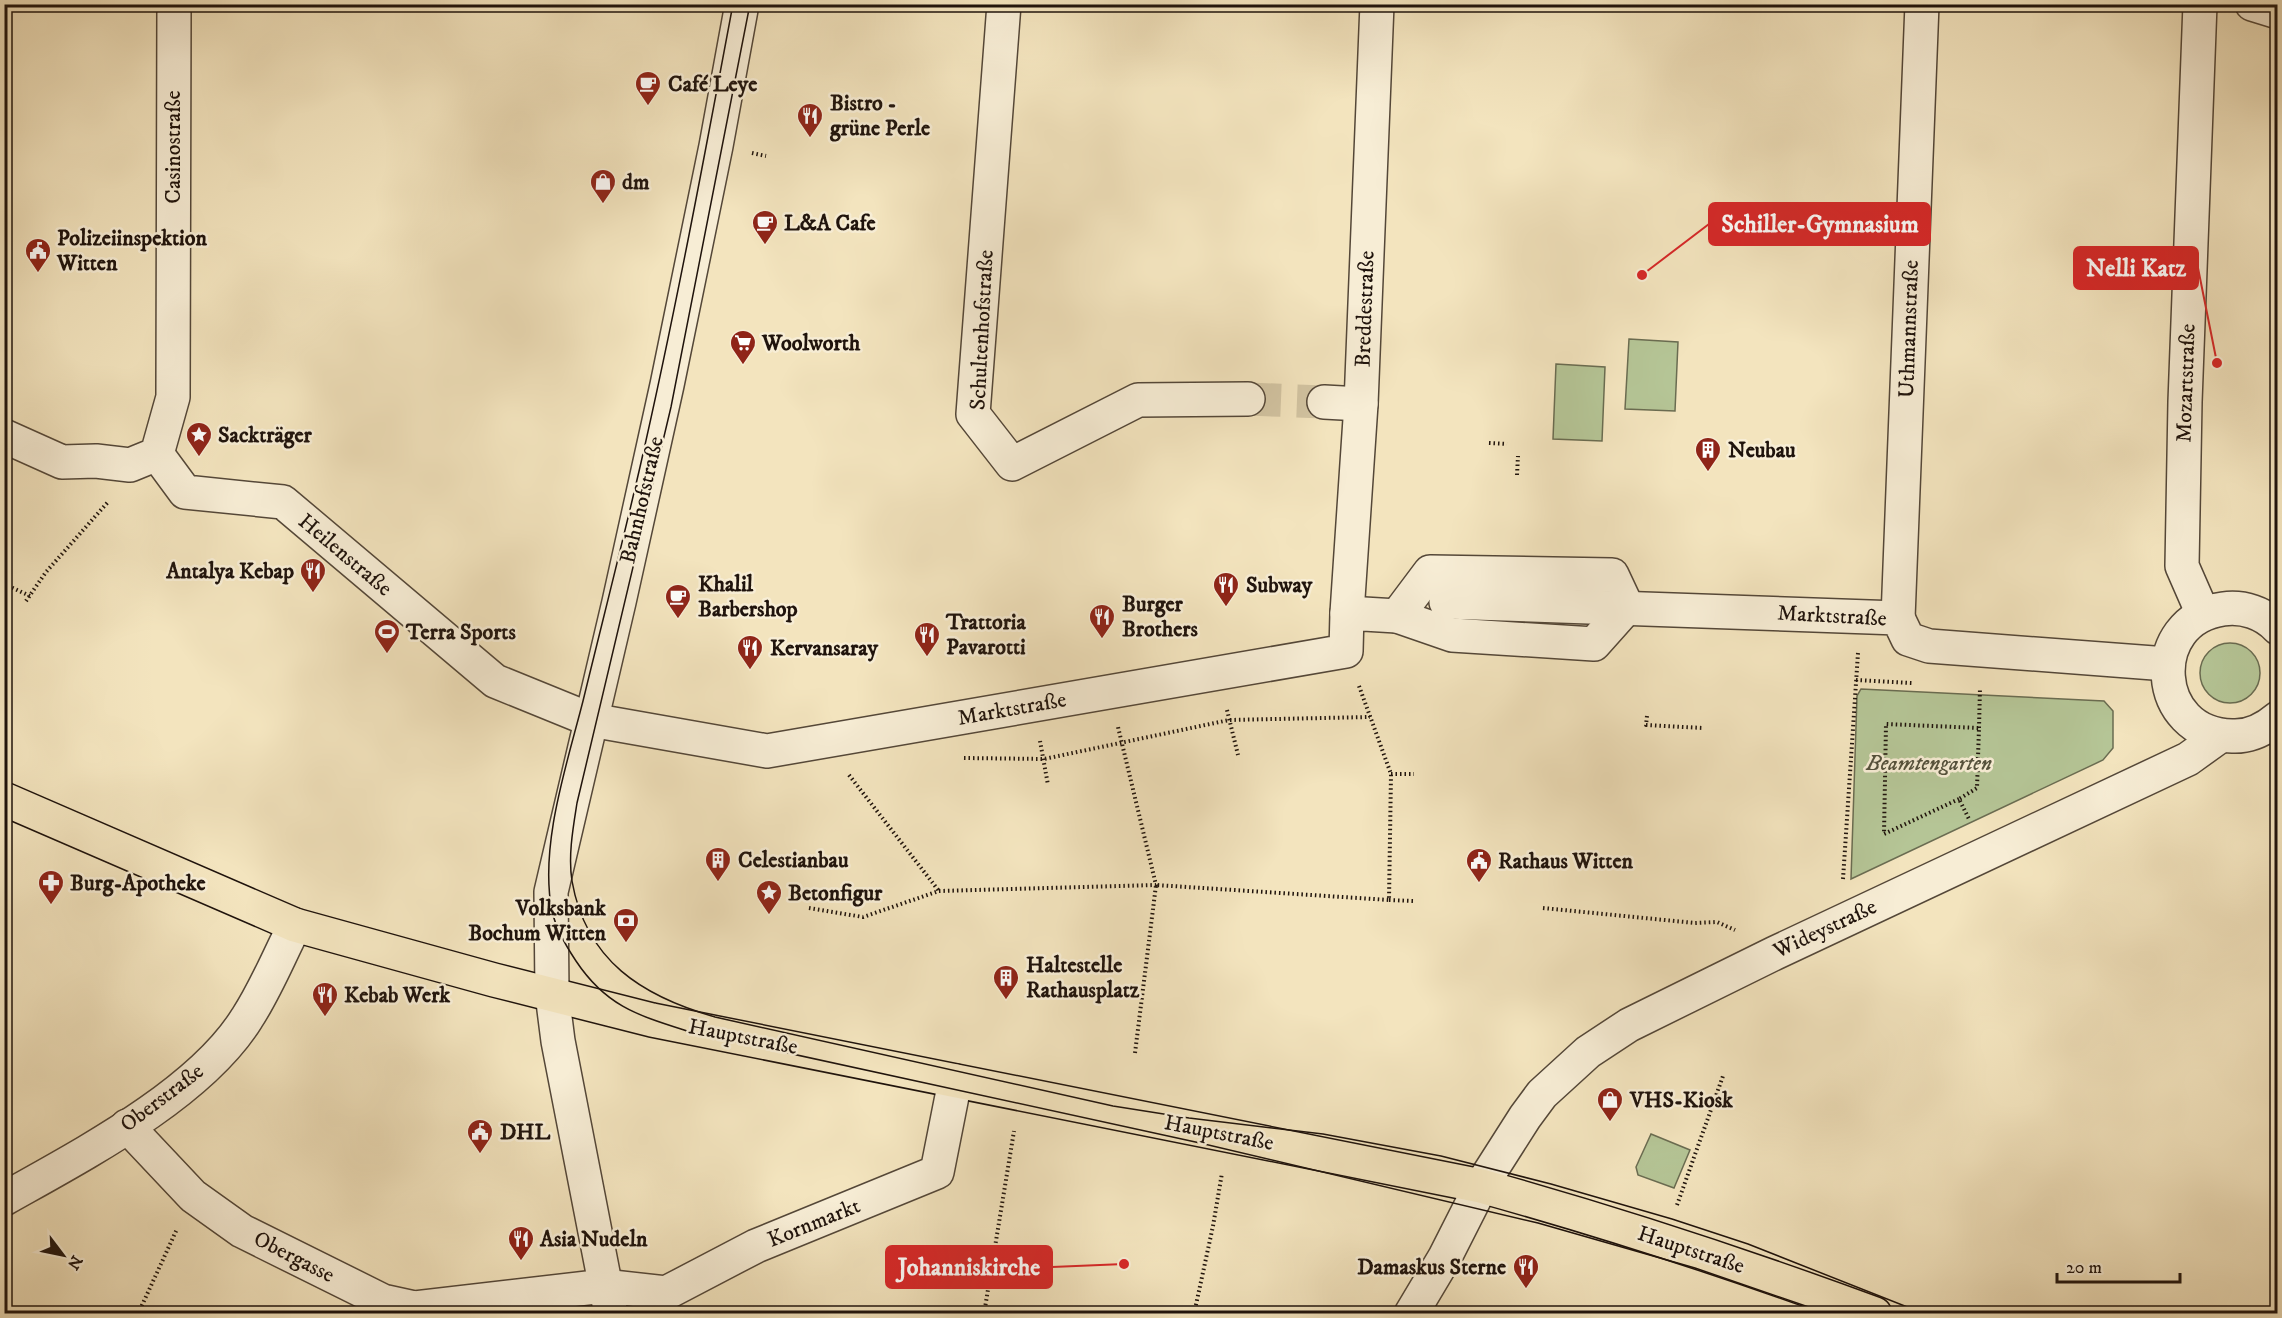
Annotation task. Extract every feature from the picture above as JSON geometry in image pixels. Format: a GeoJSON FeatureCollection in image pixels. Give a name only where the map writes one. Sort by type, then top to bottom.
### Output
{"type":"FeatureCollection","features":[{"type":"Feature","properties":{"kind":"main road","name":"Hauptstraße"},"geometry":{"type":"LineString","coordinates":[[4,799],[295,925],[494,980],[652,1020],[854,1058],[955,1081],[1481,1186],[1592,1217],[1875,1314]]}},
{"type":"Feature","properties":{"kind":"street","name":"Casinostraße"},"geometry":{"type":"LineString","coordinates":[[144,460],[173,397],[174,4]]}},
{"type":"Feature","properties":{"kind":"street","name":"Bahnhofstraße"},"geometry":{"type":"LineString","coordinates":[[608,1300],[558,1041],[552,994],[551,892],[667,385],[716,146],[742,4]]}},
{"type":"Feature","properties":{"kind":"street","name":"Schultenhofstraße"},"geometry":{"type":"LineString","coordinates":[[1004,4],[973,414],[1012,464],[1138,400],[1248,399]]}},
{"type":"Feature","properties":{"kind":"street","name":"Breddestraße"},"geometry":{"type":"LineString","coordinates":[[1347,613],[1361,404],[1377,4]]}},
{"type":"Feature","properties":{"kind":"street","name":"Uthmannstraße"},"geometry":{"type":"LineString","coordinates":[[1898,618],[1922,4]]}},
{"type":"Feature","properties":{"kind":"street","name":"Mozartstraße"},"geometry":{"type":"LineString","coordinates":[[2200,4],[2185,402],[2182,566],[2203,614]]}},
{"type":"Feature","properties":{"kind":"street"},"geometry":{"type":"LineString","coordinates":[[2252,4],[2277,12]]}},
{"type":"Feature","properties":{"kind":"street"},"geometry":{"type":"LineString","coordinates":[[1324,402],[1361,404]]}},
{"type":"Feature","properties":{"kind":"street"},"geometry":{"type":"LineString","coordinates":[[4,436],[62,462],[144,460]]}},
{"type":"Feature","properties":{"kind":"street","name":"Heilenstraße"},"geometry":{"type":"LineString","coordinates":[[144,460],[185,492],[283,502],[495,681],[591,720]]}},
{"type":"Feature","properties":{"kind":"street"},"geometry":{"type":"LineString","coordinates":[[1346,651],[1347,613],[1398,616],[1452,635],[1594,644],[1627,608],[1612,575],[1430,572],[1398,616]]}},
{"type":"Feature","properties":{"kind":"street","name":"Marktstraße"},"geometry":{"type":"LineString","coordinates":[[1446,602],[1898,618],[1908,639],[1929,646],[2167,664]]}},
{"type":"Feature","properties":{"kind":"street"},"geometry":{"type":"LineString","coordinates":[[2276,621],[2246,610],[2229,608],[2203,614],[2178,636],[2170,651],[2167,664],[2169,689],[2180,711],[2194,725],[2208,733],[2220,736],[2240,736],[2260,730],[2277,718]]}},
{"type":"Feature","properties":{"kind":"street","name":"Marktstraße"},"geometry":{"type":"LineString","coordinates":[[591,720],[766,751],[1346,651]]}},
{"type":"Feature","properties":{"kind":"street","name":"Wideystraße"},"geometry":{"type":"LineString","coordinates":[[1411,1314],[1445,1257],[1481,1186],[1542,1094],[1588,1052],[1629,1025],[1774,953],[2188,759],[2220,736]]}},
{"type":"Feature","properties":{"kind":"street","name":"Oberstraße"},"geometry":{"type":"LineString","coordinates":[[4,1199],[127,1126],[190,1082],[247,1019],[295,925]]}},
{"type":"Feature","properties":{"kind":"street","name":"Kornmarkt"},"geometry":{"type":"LineString","coordinates":[[608,1300],[666,1293],[756,1246],[937,1172],[955,1081]]}},
{"type":"Feature","properties":{"kind":"street","name":"Obergasse"},"geometry":{"type":"LineString","coordinates":[[127,1126],[193,1196],[242,1231],[383,1301],[416,1308],[608,1300]]}},
{"type":"Feature","properties":{"kind":"path"},"geometry":{"type":"LineString","coordinates":[[1489,443],[1507,444]]}},
{"type":"Feature","properties":{"kind":"path"},"geometry":{"type":"LineString","coordinates":[[1517,475],[1518,456]]}},
{"type":"Feature","properties":{"kind":"path"},"geometry":{"type":"LineString","coordinates":[[26,601],[46,572],[144,460]]}},
{"type":"Feature","properties":{"kind":"path"},"geometry":{"type":"LineString","coordinates":[[4,584],[30,596]]}},
{"type":"Feature","properties":{"kind":"path"},"geometry":{"type":"LineString","coordinates":[[1843,870],[1860,617]]}},
{"type":"Feature","properties":{"kind":"path"},"geometry":{"type":"LineString","coordinates":[[1346,651],[1390,774],[1389,900]]}},
{"type":"Feature","properties":{"kind":"path"},"geometry":{"type":"LineString","coordinates":[[1217,673],[1238,755]]}},
{"type":"Feature","properties":{"kind":"path"},"geometry":{"type":"LineString","coordinates":[[1979,728],[1886,724],[1884,834],[1959,799],[1977,788],[1979,728],[1980,687]]}},
{"type":"Feature","properties":{"kind":"path"},"geometry":{"type":"LineString","coordinates":[[1109,692],[1156,885],[1135,1053]]}},
{"type":"Feature","properties":{"kind":"path"},"geometry":{"type":"LineString","coordinates":[[1647,716],[1646,725],[1703,728]]}},
{"type":"Feature","properties":{"kind":"path"},"geometry":{"type":"LineString","coordinates":[[962,758],[1044,759],[1229,720],[1370,717]]}},
{"type":"Feature","properties":{"kind":"path"},"geometry":{"type":"LineString","coordinates":[[848,774],[939,891]]}},
{"type":"Feature","properties":{"kind":"path"},"geometry":{"type":"LineString","coordinates":[[1390,774],[1414,774]]}},
{"type":"Feature","properties":{"kind":"path"},"geometry":{"type":"LineString","coordinates":[[1959,799],[1970,822]]}},
{"type":"Feature","properties":{"kind":"path"},"geometry":{"type":"LineString","coordinates":[[809,908],[863,917],[939,891],[1156,885],[1413,901]]}},
{"type":"Feature","properties":{"kind":"path"},"geometry":{"type":"LineString","coordinates":[[1543,908],[1695,923],[1718,922],[1774,953]]}},
{"type":"Feature","properties":{"kind":"path"},"geometry":{"type":"LineString","coordinates":[[1664,1241],[1723,1076]]}},
{"type":"Feature","properties":{"kind":"path"},"geometry":{"type":"LineString","coordinates":[[984,1314],[1008,1158]]}},
{"type":"Feature","properties":{"kind":"path"},"geometry":{"type":"LineString","coordinates":[[1194,1314],[1218,1191]]}},
{"type":"Feature","properties":{"kind":"path"},"geometry":{"type":"LineString","coordinates":[[138,1314],[193,1196]]}},
{"type":"Feature","properties":{"kind":"green space"},"geometry":{"type":"Polygon","coordinates":[[[1629,339],[1678,342],[1675,411],[1625,409],[1629,339]]]}},
{"type":"Feature","properties":{"kind":"green space"},"geometry":{"type":"Polygon","coordinates":[[[1556,364],[1605,367],[1602,441],[1553,439],[1556,364]]]}},
{"type":"Feature","properties":{"kind":"green space"},"geometry":{"type":"Polygon","coordinates":[[[2224,643],[2236,643],[2252,651],[2258,661],[2260,673],[2258,685],[2252,695],[2236,703],[2224,703],[2208,695],[2200,679],[2200,667],[2208,651],[2224,643]]]}},
{"type":"Feature","properties":{"kind":"green space","name":"Beamtengarten"},"geometry":{"type":"Polygon","coordinates":[[[1861,689],[2104,701],[2113,711],[2113,748],[2103,760],[1851,879],[1857,696],[1861,689]]]}},
{"type":"Feature","properties":{"kind":"green space"},"geometry":{"type":"Polygon","coordinates":[[[1651,1134],[1690,1150],[1674,1188],[1638,1175],[1636,1167],[1651,1134]]]}},
{"type":"Feature","properties":{"kind":"tunnel"},"geometry":{"type":"LineString","coordinates":[[1248,399],[1324,402]]}},
{"type":"Feature","properties":{"kind":"tram line"},"geometry":{"type":"LineString","coordinates":[[733,4],[653,410],[563,778],[552,833],[549,860],[552,911],[565,943],[587,976],[599,989],[624,1007],[653,1020],[687,1031],[1200,1143],[1538,1223],[1695,1268],[1829,1314]]}},
{"type":"Feature","properties":{"kind":"tram line"},"geometry":{"type":"LineString","coordinates":[[750,4],[671,407],[574,822],[571,852],[572,881],[579,909],[590,933],[604,954],[641,986],[664,998],[715,1017],[1113,1106],[1189,1118],[1323,1134],[1441,1156],[1551,1184],[1672,1219],[1748,1244],[1925,1314]]}},
{"type":"Feature","properties":{"kind":"place","name":"Café Leye"},"geometry":{"type":"Point","coordinates":[648,107]}},
{"type":"Feature","properties":{"kind":"place","name":"Bistro - grüne Perle"},"geometry":{"type":"Point","coordinates":[810,139]}},
{"type":"Feature","properties":{"kind":"place","name":"dm"},"geometry":{"type":"Point","coordinates":[603,205]}},
{"type":"Feature","properties":{"kind":"place","name":"L&A Cafe"},"geometry":{"type":"Point","coordinates":[765,246]}},
{"type":"Feature","properties":{"kind":"place","name":"Polizeiinspektion Witten"},"geometry":{"type":"Point","coordinates":[38,274]}},
{"type":"Feature","properties":{"kind":"place","name":"Schiller-Gymnasium"},"geometry":{"type":"Point","coordinates":[1642,275]}},
{"type":"Feature","properties":{"kind":"place","name":"Nelli Katz"},"geometry":{"type":"Point","coordinates":[2217,363]}},
{"type":"Feature","properties":{"kind":"place","name":"Woolworth"},"geometry":{"type":"Point","coordinates":[743,366]}},
{"type":"Feature","properties":{"kind":"place","name":"Sackträger"},"geometry":{"type":"Point","coordinates":[199,458]}},
{"type":"Feature","properties":{"kind":"place","name":"Neubau"},"geometry":{"type":"Point","coordinates":[1708,473]}},
{"type":"Feature","properties":{"kind":"place","name":"Antalya Kebap"},"geometry":{"type":"Point","coordinates":[313,594]}},
{"type":"Feature","properties":{"kind":"place","name":"Subway"},"geometry":{"type":"Point","coordinates":[1226,608]}},
{"type":"Feature","properties":{"kind":"place","name":"Khalil Barbershop"},"geometry":{"type":"Point","coordinates":[678,620]}},
{"type":"Feature","properties":{"kind":"place","name":"Burger Brothers"},"geometry":{"type":"Point","coordinates":[1102,640]}},
{"type":"Feature","properties":{"kind":"place","name":"Terra Sports"},"geometry":{"type":"Point","coordinates":[387,655]}},
{"type":"Feature","properties":{"kind":"place","name":"Trattoria Pavarotti"},"geometry":{"type":"Point","coordinates":[927,658]}},
{"type":"Feature","properties":{"kind":"place","name":"Kervansaray"},"geometry":{"type":"Point","coordinates":[750,671]}},
{"type":"Feature","properties":{"kind":"place","name":"Celestianbau"},"geometry":{"type":"Point","coordinates":[718,883]}},
{"type":"Feature","properties":{"kind":"place","name":"Rathaus Witten"},"geometry":{"type":"Point","coordinates":[1479,884]}},
{"type":"Feature","properties":{"kind":"place","name":"Burg-Apotheke"},"geometry":{"type":"Point","coordinates":[51,906]}},
{"type":"Feature","properties":{"kind":"place","name":"Betonfigur"},"geometry":{"type":"Point","coordinates":[769,916]}},
{"type":"Feature","properties":{"kind":"place","name":"Volksbank Bochum Witten"},"geometry":{"type":"Point","coordinates":[626,944]}},
{"type":"Feature","properties":{"kind":"place","name":"Haltestelle Rathausplatz"},"geometry":{"type":"Point","coordinates":[1006,1001]}},
{"type":"Feature","properties":{"kind":"place","name":"Kebab Werk"},"geometry":{"type":"Point","coordinates":[325,1018]}},
{"type":"Feature","properties":{"kind":"place","name":"VHS-Kiosk"},"geometry":{"type":"Point","coordinates":[1610,1123]}},
{"type":"Feature","properties":{"kind":"place","name":"DHL"},"geometry":{"type":"Point","coordinates":[480,1155]}},
{"type":"Feature","properties":{"kind":"place","name":"Asia Nudeln"},"geometry":{"type":"Point","coordinates":[521,1262]}},
{"type":"Feature","properties":{"kind":"place","name":"Johanniskirche"},"geometry":{"type":"Point","coordinates":[1124,1264]}},
{"type":"Feature","properties":{"kind":"place","name":"Damaskus Sterne"},"geometry":{"type":"Point","coordinates":[1526,1290]}}]}
